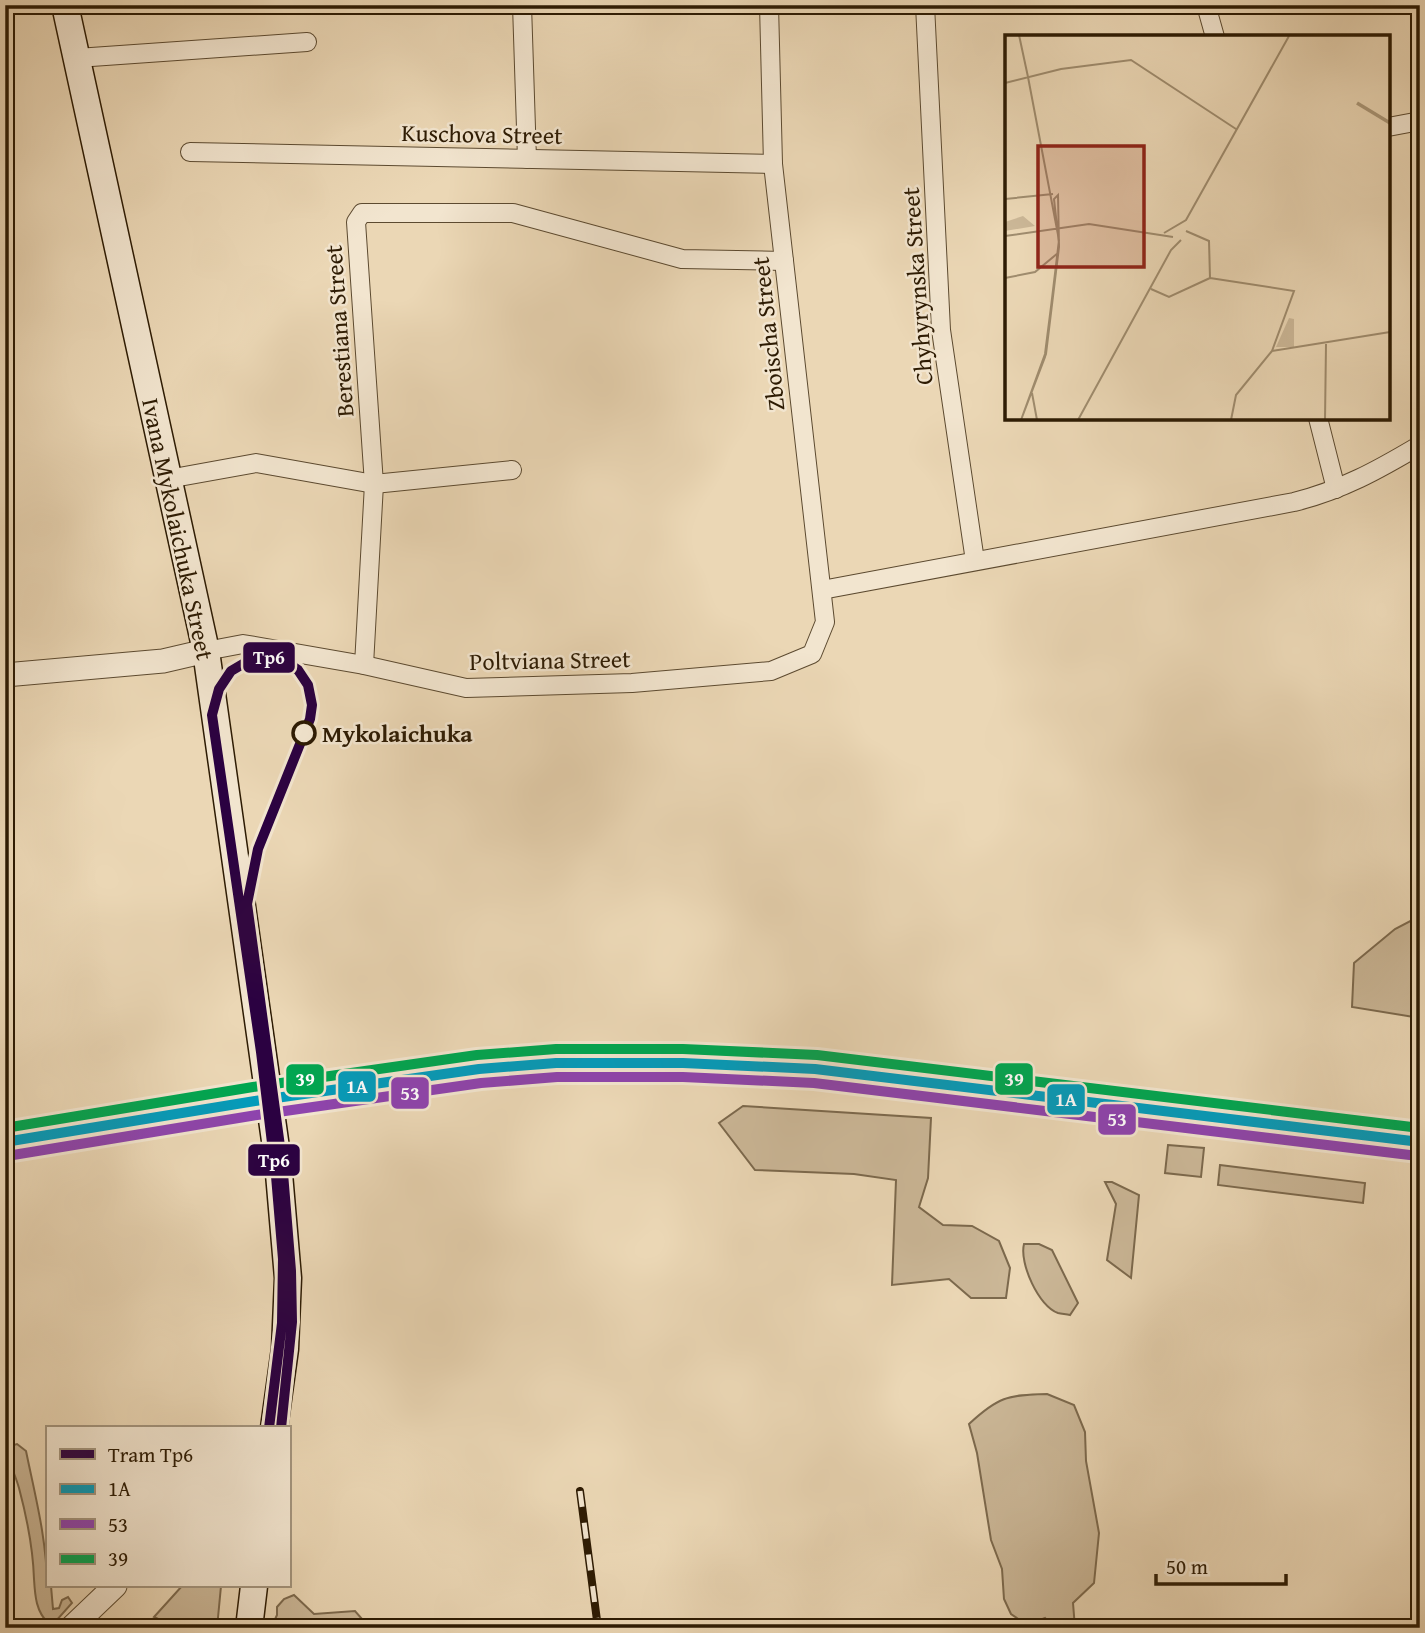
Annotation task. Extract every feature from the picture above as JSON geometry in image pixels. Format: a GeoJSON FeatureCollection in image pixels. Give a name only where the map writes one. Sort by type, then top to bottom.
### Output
{"type":"FeatureCollection","features":[{"type":"Feature","properties":{"kind":"main road","name":"Ivana Mykolaichuka Street"},"geometry":{"type":"LineString","coordinates":[[65,5],[206,651],[270,1099],[288,1278],[285,1349],[274,1426]]}},
{"type":"Feature","properties":{"kind":"main road"},"geometry":{"type":"LineString","coordinates":[[5,1142],[270,1099],[479,1069],[556,1063],[683,1063],[815,1069],[1420,1142]]}},
{"type":"Feature","properties":{"kind":"main road"},"geometry":{"type":"LineString","coordinates":[[249,1628],[254,1588]]}},
{"type":"Feature","properties":{"kind":"street"},"geometry":{"type":"LineString","coordinates":[[522,5],[527,159]]}},
{"type":"Feature","properties":{"kind":"street","name":"Zboischa Street"},"geometry":{"type":"LineString","coordinates":[[769,5],[773,164],[825,622],[812,654]]}},
{"type":"Feature","properties":{"kind":"street","name":"Chyhyrynska Street"},"geometry":{"type":"LineString","coordinates":[[925,5],[941,330],[975,561]]}},
{"type":"Feature","properties":{"kind":"street"},"geometry":{"type":"LineString","coordinates":[[1206,5],[1214,35]]}},
{"type":"Feature","properties":{"kind":"street"},"geometry":{"type":"LineString","coordinates":[[76,58],[307,42]]}},
{"type":"Feature","properties":{"kind":"street"},"geometry":{"type":"LineString","coordinates":[[1390,127],[1420,121]]}},
{"type":"Feature","properties":{"kind":"street","name":"Kuschova Street"},"geometry":{"type":"LineString","coordinates":[[190,152],[773,164]]}},
{"type":"Feature","properties":{"kind":"street","name":"Berestiana Street"},"geometry":{"type":"LineString","coordinates":[[364,665],[374,484],[356,222],[362,213],[513,213],[682,259],[784,261]]}},
{"type":"Feature","properties":{"kind":"street"},"geometry":{"type":"LineString","coordinates":[[1319,420],[1336,489]]}},
{"type":"Feature","properties":{"kind":"street"},"geometry":{"type":"LineString","coordinates":[[822,590],[1294,502],[1369,475],[1420,445]]}},
{"type":"Feature","properties":{"kind":"street"},"geometry":{"type":"LineString","coordinates":[[168,480],[256,463],[374,484],[512,470]]}},
{"type":"Feature","properties":{"kind":"street","name":"Poltviana Street"},"geometry":{"type":"LineString","coordinates":[[206,651],[243,644],[364,665],[466,688],[632,684],[771,671],[812,654]]}},
{"type":"Feature","properties":{"kind":"street"},"geometry":{"type":"LineString","coordinates":[[5,675],[163,661],[206,651]]}},
{"type":"Feature","properties":{"kind":"street"},"geometry":{"type":"LineString","coordinates":[[71,1628],[113,1588]]}},
{"type":"Feature","properties":{"kind":"shaded area"},"geometry":{"type":"Polygon","coordinates":[[[1420,916],[1420,1018],[1352,1007],[1354,963],[1395,929],[1420,916]]]}},
{"type":"Feature","properties":{"kind":"shaded area"},"geometry":{"type":"Polygon","coordinates":[[[743,1106],[931,1118],[928,1178],[919,1207],[943,1225],[972,1226],[999,1241],[1010,1268],[1006,1298],[971,1298],[949,1279],[892,1285],[896,1180],[854,1174],[755,1170],[719,1123],[743,1106]]]}},
{"type":"Feature","properties":{"kind":"shaded area"},"geometry":{"type":"Polygon","coordinates":[[[1168,1145],[1204,1148],[1201,1177],[1165,1173],[1168,1145]]]}},
{"type":"Feature","properties":{"kind":"shaded area"},"geometry":{"type":"Polygon","coordinates":[[[1220,1165],[1365,1183],[1363,1203],[1218,1185],[1220,1165]]]}},
{"type":"Feature","properties":{"kind":"shaded area"},"geometry":{"type":"Polygon","coordinates":[[[1105,1182],[1112,1182],[1139,1195],[1131,1278],[1107,1260],[1116,1204],[1105,1182]]]}},
{"type":"Feature","properties":{"kind":"shaded area"},"geometry":{"type":"Polygon","coordinates":[[[1024,1244],[1039,1244],[1052,1250],[1078,1303],[1070,1315],[1051,1309],[1038,1294],[1028,1273],[1024,1244]]]}},
{"type":"Feature","properties":{"kind":"shaded area"},"geometry":{"type":"Polygon","coordinates":[[[1047,1394],[1074,1405],[1085,1432],[1086,1461],[1099,1533],[1094,1583],[1073,1603],[1075,1628],[1054,1628],[1045,1618],[1027,1625],[1011,1614],[1004,1599],[1002,1569],[991,1540],[977,1453],[969,1424],[1004,1399],[1047,1394]]]}},
{"type":"Feature","properties":{"kind":"shaded area"},"geometry":{"type":"Polygon","coordinates":[[[17,1444],[26,1451],[45,1552],[46,1588],[51,1588],[53,1609],[59,1608],[62,1600],[68,1597],[72,1603],[56,1621],[49,1624],[37,1603],[27,1522],[7,1447],[17,1444]]]}},
{"type":"Feature","properties":{"kind":"shaded area"},"geometry":{"type":"Polygon","coordinates":[[[180,1588],[221,1588],[217,1628],[177,1628],[154,1617],[180,1588]]]}},
{"type":"Feature","properties":{"kind":"shaded area"},"geometry":{"type":"Polygon","coordinates":[[[294,1595],[314,1614],[355,1611],[370,1628],[271,1628],[277,1615],[277,1607],[284,1599],[294,1595]]]}},
{"type":"Feature","properties":{"kind":"railway"},"geometry":{"type":"LineString","coordinates":[[580,1491],[598,1628]]}},
{"type":"Feature","properties":{"kind":"tram line","name":"Тр6"},"geometry":{"type":"LineString","coordinates":[[269,1426],[282,1323],[283,1259],[261,1052],[212,715],[219,689],[231,671],[248,661],[265,657],[283,660],[298,670],[308,685],[312,705],[310,719],[258,849],[247,904],[282,1161],[291,1271],[292,1322],[281,1426]]}},
{"type":"Feature","properties":{"kind":"transit line","name":"39"},"geometry":{"type":"LineString","coordinates":[[5,1128],[253,1087],[477,1055],[556,1049],[683,1049],[817,1055],[1420,1128]]}},
{"type":"Feature","properties":{"kind":"transit line","name":"1А"},"geometry":{"type":"LineString","coordinates":[[5,1142],[255,1101],[479,1069],[556,1063],[683,1063],[815,1069],[1420,1142]]}},
{"type":"Feature","properties":{"kind":"transit line","name":"53"},"geometry":{"type":"LineString","coordinates":[[7,1156],[257,1115],[481,1083],[557,1077],[683,1077],[814,1083],[1418,1156]]}},
{"type":"Feature","properties":{"kind":"place","name":"Mykolaichuka"},"geometry":{"type":"Point","coordinates":[304,733]}}]}
